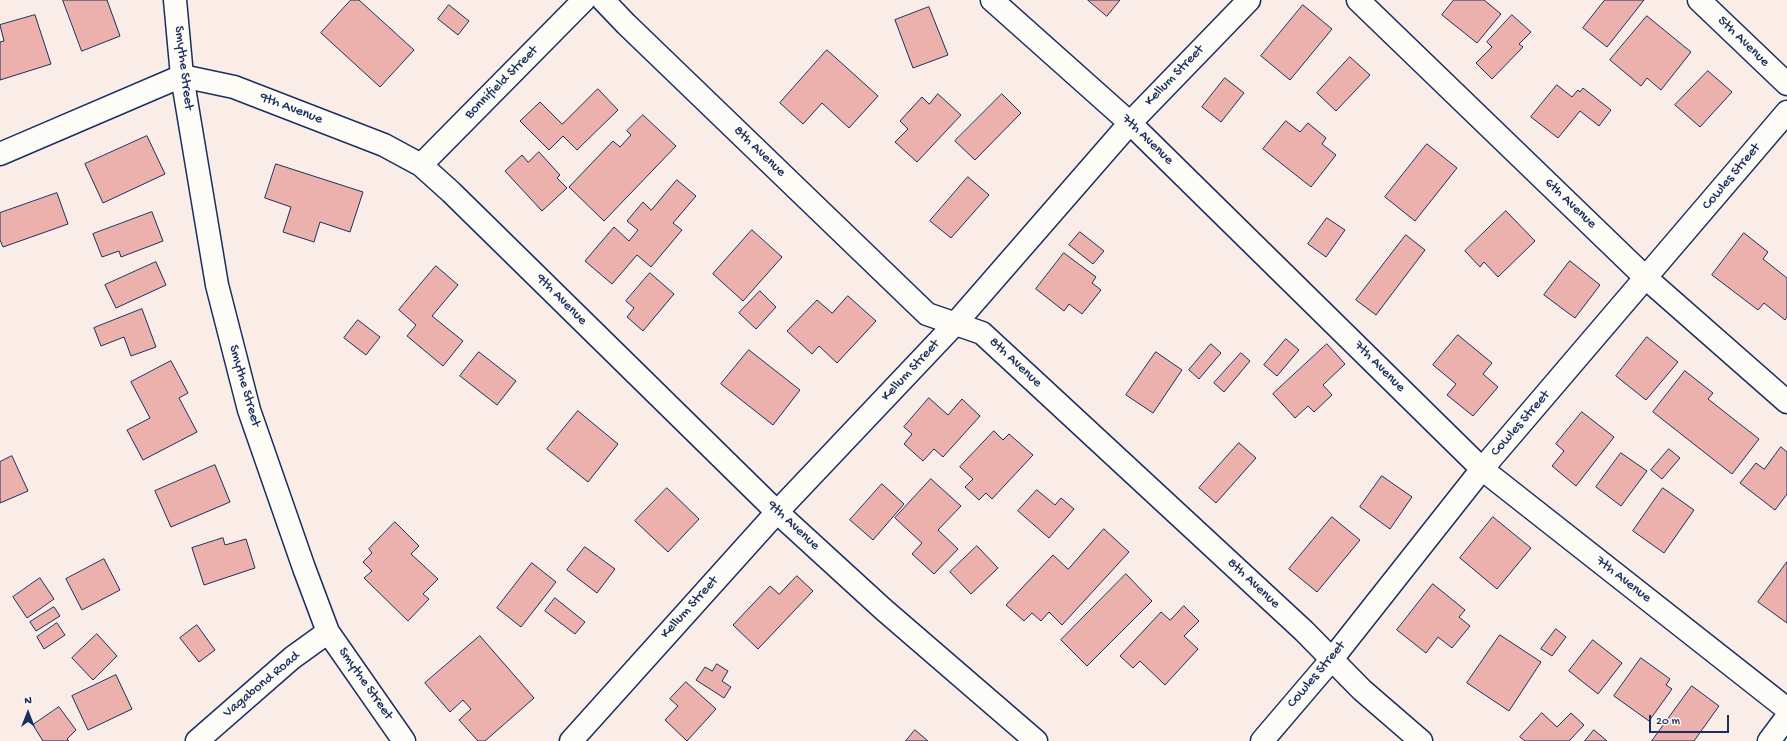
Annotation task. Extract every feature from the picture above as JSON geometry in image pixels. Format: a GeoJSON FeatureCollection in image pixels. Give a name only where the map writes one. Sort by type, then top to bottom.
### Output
{"type":"FeatureCollection","features":[{"type":"Feature","properties":{"kind":"street","name":"Smythe Street"},"geometry":{"type":"LineString","coordinates":[[175,0],[182,76],[217,285],[249,410],[328,632],[404,741]]}},
{"type":"Feature","properties":{"kind":"street","name":"Bonnifield Street"},"geometry":{"type":"LineString","coordinates":[[421,165],[584,0]]}},
{"type":"Feature","properties":{"kind":"street","name":"8th Avenue"},"geometry":{"type":"LineString","coordinates":[[603,0],[626,24],[928,314],[982,333],[1304,631],[1362,690],[1421,741]]}},
{"type":"Feature","properties":{"kind":"street","name":"7th Avenue"},"geometry":{"type":"LineString","coordinates":[[992,0],[1130,122],[1482,469],[1787,709]]}},
{"type":"Feature","properties":{"kind":"street","name":"Kellum Street"},"geometry":{"type":"LineString","coordinates":[[571,741],[778,512],[955,324],[1130,122],[1249,0]]}},
{"type":"Feature","properties":{"kind":"street","name":"6th Avenue"},"geometry":{"type":"LineString","coordinates":[[1358,0],[1646,278],[1787,402]]}},
{"type":"Feature","properties":{"kind":"street","name":"5th Avenue"},"geometry":{"type":"LineString","coordinates":[[1699,0],[1787,84]]}},
{"type":"Feature","properties":{"kind":"street"},"geometry":{"type":"LineString","coordinates":[[0,154],[182,76]]}},
{"type":"Feature","properties":{"kind":"street","name":"9th Avenue"},"geometry":{"type":"LineString","coordinates":[[182,76],[234,87],[384,145],[421,165],[451,192],[778,512],[883,609],[1036,741]]}},
{"type":"Feature","properties":{"kind":"street","name":"Cowles Street"},"geometry":{"type":"LineString","coordinates":[[1262,741],[1332,659],[1482,469],[1787,112]]}},
{"type":"Feature","properties":{"kind":"street","name":"Vagabond Road"},"geometry":{"type":"LineString","coordinates":[[197,741],[292,658],[328,632]]}},
{"type":"Feature","properties":{"kind":"street"},"geometry":{"type":"LineString","coordinates":[[1769,741],[1787,717]]}},
{"type":"Feature","properties":{"kind":"building"},"geometry":{"type":"Polygon","coordinates":[[[63,0],[107,0],[120,36],[82,51],[63,0]]]}},
{"type":"Feature","properties":{"kind":"building"},"geometry":{"type":"Polygon","coordinates":[[[351,0],[359,0],[414,50],[380,87],[321,33],[351,0]]]}},
{"type":"Feature","properties":{"kind":"building"},"geometry":{"type":"Polygon","coordinates":[[[1088,0],[1120,0],[1107,16],[1088,0]]]}},
{"type":"Feature","properties":{"kind":"building"},"geometry":{"type":"Polygon","coordinates":[[[1454,0],[1484,0],[1501,14],[1477,43],[1442,15],[1454,0]]]}},
{"type":"Feature","properties":{"kind":"building"},"geometry":{"type":"Polygon","coordinates":[[[1605,0],[1644,0],[1607,47],[1583,28],[1605,0]]]}},
{"type":"Feature","properties":{"kind":"building"},"geometry":{"type":"Polygon","coordinates":[[[449,5],[469,21],[458,35],[438,19],[449,5]]]}},
{"type":"Feature","properties":{"kind":"building"},"geometry":{"type":"Polygon","coordinates":[[[1303,5],[1332,29],[1290,80],[1261,56],[1303,5]]]}},
{"type":"Feature","properties":{"kind":"building"},"geometry":{"type":"Polygon","coordinates":[[[929,7],[948,55],[913,68],[895,20],[929,7]]]}},
{"type":"Feature","properties":{"kind":"building"},"geometry":{"type":"Polygon","coordinates":[[[35,15],[51,64],[0,80],[0,42],[4,41],[0,25],[35,15]]]}},
{"type":"Feature","properties":{"kind":"building"},"geometry":{"type":"Polygon","coordinates":[[[1512,15],[1531,32],[1519,44],[1523,47],[1492,79],[1476,63],[1492,47],[1487,42],[1512,15]]]}},
{"type":"Feature","properties":{"kind":"building"},"geometry":{"type":"Polygon","coordinates":[[[1647,16],[1691,52],[1661,90],[1647,78],[1641,86],[1610,60],[1647,16]]]}},
{"type":"Feature","properties":{"kind":"building"},"geometry":{"type":"Polygon","coordinates":[[[827,50],[878,96],[849,128],[822,103],[803,124],[780,103],[827,50]]]}},
{"type":"Feature","properties":{"kind":"building"},"geometry":{"type":"Polygon","coordinates":[[[1350,57],[1370,75],[1336,111],[1317,93],[1350,57]]]}},
{"type":"Feature","properties":{"kind":"building"},"geometry":{"type":"Polygon","coordinates":[[[1708,71],[1732,92],[1700,127],[1675,105],[1708,71]]]}},
{"type":"Feature","properties":{"kind":"building"},"geometry":{"type":"Polygon","coordinates":[[[1225,78],[1244,93],[1221,122],[1202,107],[1225,78]]]}},
{"type":"Feature","properties":{"kind":"building"},"geometry":{"type":"Polygon","coordinates":[[[1557,85],[1572,97],[1578,90],[1580,92],[1583,88],[1611,110],[1599,126],[1580,111],[1558,138],[1531,117],[1557,85]]]}},
{"type":"Feature","properties":{"kind":"building"},"geometry":{"type":"Polygon","coordinates":[[[598,89],[618,110],[577,150],[563,136],[549,150],[520,121],[540,102],[562,124],[598,89]]]}},
{"type":"Feature","properties":{"kind":"building"},"geometry":{"type":"Polygon","coordinates":[[[938,94],[961,115],[917,162],[895,142],[908,129],[900,121],[922,97],[929,104],[938,94]]]}},
{"type":"Feature","properties":{"kind":"building"},"geometry":{"type":"Polygon","coordinates":[[[1002,94],[1021,113],[975,160],[955,141],[1002,94]]]}},
{"type":"Feature","properties":{"kind":"building"},"geometry":{"type":"Polygon","coordinates":[[[643,115],[676,146],[604,221],[569,187],[613,141],[620,147],[631,135],[627,131],[643,115]]]}},
{"type":"Feature","properties":{"kind":"building"},"geometry":{"type":"Polygon","coordinates":[[[1286,121],[1300,132],[1308,123],[1326,138],[1322,144],[1336,155],[1311,187],[1263,149],[1286,121]]]}},
{"type":"Feature","properties":{"kind":"building"},"geometry":{"type":"Polygon","coordinates":[[[147,136],[165,174],[103,203],[85,164],[147,136]]]}},
{"type":"Feature","properties":{"kind":"building"},"geometry":{"type":"Polygon","coordinates":[[[1427,144],[1457,168],[1415,221],[1385,197],[1427,144]]]}},
{"type":"Feature","properties":{"kind":"building"},"geometry":{"type":"Polygon","coordinates":[[[539,152],[560,175],[557,178],[567,188],[542,211],[505,171],[522,155],[528,162],[539,152]]]}},
{"type":"Feature","properties":{"kind":"building"},"geometry":{"type":"Polygon","coordinates":[[[276,164],[363,192],[350,232],[320,222],[314,242],[283,232],[291,207],[265,198],[276,164]]]}},
{"type":"Feature","properties":{"kind":"building"},"geometry":{"type":"Polygon","coordinates":[[[968,177],[989,195],[951,238],[930,221],[968,177]]]}},
{"type":"Feature","properties":{"kind":"building"},"geometry":{"type":"Polygon","coordinates":[[[677,180],[696,196],[673,223],[682,230],[651,267],[637,255],[612,284],[585,261],[614,227],[629,241],[638,230],[627,221],[643,202],[651,210],[677,180]]]}},
{"type":"Feature","properties":{"kind":"building"},"geometry":{"type":"Polygon","coordinates":[[[57,193],[68,224],[3,247],[0,240],[0,213],[57,193]]]}},
{"type":"Feature","properties":{"kind":"building"},"geometry":{"type":"Polygon","coordinates":[[[1506,211],[1535,241],[1498,277],[1484,262],[1480,267],[1465,251],[1506,211]]]}},
{"type":"Feature","properties":{"kind":"building"},"geometry":{"type":"Polygon","coordinates":[[[152,212],[163,241],[121,257],[119,251],[102,257],[93,234],[152,212]]]}},
{"type":"Feature","properties":{"kind":"building"},"geometry":{"type":"Polygon","coordinates":[[[1327,218],[1345,230],[1326,257],[1308,244],[1327,218]]]}},
{"type":"Feature","properties":{"kind":"building"},"geometry":{"type":"Polygon","coordinates":[[[752,230],[782,257],[743,301],[713,274],[752,230]]]}},
{"type":"Feature","properties":{"kind":"building"},"geometry":{"type":"Polygon","coordinates":[[[1080,232],[1104,251],[1093,264],[1069,245],[1080,232]]]}},
{"type":"Feature","properties":{"kind":"building"},"geometry":{"type":"Polygon","coordinates":[[[1744,233],[1768,252],[1763,259],[1787,278],[1787,317],[1785,320],[1764,303],[1758,310],[1712,275],[1744,233]]]}},
{"type":"Feature","properties":{"kind":"building"},"geometry":{"type":"Polygon","coordinates":[[[1406,235],[1425,250],[1376,315],[1356,300],[1406,235]]]}},
{"type":"Feature","properties":{"kind":"building"},"geometry":{"type":"Polygon","coordinates":[[[1064,253],[1096,277],[1092,283],[1101,290],[1082,314],[1069,304],[1064,311],[1036,289],[1064,253]]]}},
{"type":"Feature","properties":{"kind":"building"},"geometry":{"type":"Polygon","coordinates":[[[1570,261],[1600,285],[1575,318],[1544,295],[1570,261]]]}},
{"type":"Feature","properties":{"kind":"building"},"geometry":{"type":"Polygon","coordinates":[[[156,262],[166,285],[116,308],[105,285],[156,262]]]}},
{"type":"Feature","properties":{"kind":"building"},"geometry":{"type":"Polygon","coordinates":[[[436,266],[458,285],[432,316],[463,341],[443,366],[407,336],[416,325],[399,310],[436,266]]]}},
{"type":"Feature","properties":{"kind":"building"},"geometry":{"type":"Polygon","coordinates":[[[650,273],[674,294],[643,331],[627,317],[634,308],[626,301],[650,273]]]}},
{"type":"Feature","properties":{"kind":"building"},"geometry":{"type":"Polygon","coordinates":[[[760,291],[776,307],[756,329],[739,313],[760,291]]]}},
{"type":"Feature","properties":{"kind":"building"},"geometry":{"type":"Polygon","coordinates":[[[848,296],[876,321],[837,363],[819,346],[812,354],[787,331],[817,300],[832,313],[848,296]]]}},
{"type":"Feature","properties":{"kind":"building"},"geometry":{"type":"Polygon","coordinates":[[[142,309],[156,347],[131,356],[124,337],[101,346],[94,328],[142,309]]]}},
{"type":"Feature","properties":{"kind":"building"},"geometry":{"type":"Polygon","coordinates":[[[358,320],[380,337],[366,355],[344,338],[358,320]]]}},
{"type":"Feature","properties":{"kind":"building"},"geometry":{"type":"Polygon","coordinates":[[[1458,335],[1492,363],[1483,374],[1498,387],[1473,416],[1447,395],[1456,384],[1433,365],[1458,335]]]}},
{"type":"Feature","properties":{"kind":"building"},"geometry":{"type":"Polygon","coordinates":[[[1647,337],[1678,362],[1646,400],[1616,376],[1647,337]]]}},
{"type":"Feature","properties":{"kind":"building"},"geometry":{"type":"Polygon","coordinates":[[[1286,339],[1299,350],[1277,376],[1264,365],[1286,339]]]}},
{"type":"Feature","properties":{"kind":"building"},"geometry":{"type":"Polygon","coordinates":[[[1211,344],[1221,353],[1199,379],[1189,370],[1211,344]]]}},
{"type":"Feature","properties":{"kind":"building"},"geometry":{"type":"Polygon","coordinates":[[[1327,344],[1345,364],[1323,385],[1332,395],[1314,412],[1308,406],[1295,418],[1273,394],[1327,344]]]}},
{"type":"Feature","properties":{"kind":"building"},"geometry":{"type":"Polygon","coordinates":[[[749,350],[800,390],[773,425],[721,384],[749,350]]]}},
{"type":"Feature","properties":{"kind":"building"},"geometry":{"type":"Polygon","coordinates":[[[479,352],[516,381],[497,405],[460,376],[479,352]]]}},
{"type":"Feature","properties":{"kind":"building"},"geometry":{"type":"Polygon","coordinates":[[[1156,352],[1182,370],[1153,413],[1126,395],[1156,352]]]}},
{"type":"Feature","properties":{"kind":"building"},"geometry":{"type":"Polygon","coordinates":[[[1241,353],[1250,361],[1224,392],[1214,383],[1241,353]]]}},
{"type":"Feature","properties":{"kind":"building"},"geometry":{"type":"Polygon","coordinates":[[[171,361],[188,393],[179,398],[197,432],[143,460],[127,430],[150,418],[131,382],[171,361]]]}},
{"type":"Feature","properties":{"kind":"building"},"geometry":{"type":"Polygon","coordinates":[[[1685,371],[1713,393],[1708,399],[1759,439],[1732,474],[1653,412],[1685,371]]]}},
{"type":"Feature","properties":{"kind":"building"},"geometry":{"type":"Polygon","coordinates":[[[929,398],[948,415],[962,399],[980,416],[943,457],[934,449],[923,461],[904,444],[912,434],[904,427],[929,398]]]}},
{"type":"Feature","properties":{"kind":"building"},"geometry":{"type":"Polygon","coordinates":[[[578,411],[618,444],[588,482],[547,449],[578,411]]]}},
{"type":"Feature","properties":{"kind":"building"},"geometry":{"type":"Polygon","coordinates":[[[1582,412],[1614,437],[1576,486],[1552,466],[1564,451],[1556,444],[1582,412]]]}},
{"type":"Feature","properties":{"kind":"building"},"geometry":{"type":"Polygon","coordinates":[[[994,431],[1003,440],[1009,434],[1033,455],[992,499],[986,493],[979,500],[965,487],[973,479],[960,467],[994,431]]]}},
{"type":"Feature","properties":{"kind":"building"},"geometry":{"type":"Polygon","coordinates":[[[1239,443],[1256,458],[1216,503],[1199,488],[1239,443]]]}},
{"type":"Feature","properties":{"kind":"building"},"geometry":{"type":"Polygon","coordinates":[[[1781,447],[1787,452],[1787,494],[1775,510],[1740,483],[1756,463],[1764,469],[1781,447]]]}},
{"type":"Feature","properties":{"kind":"building"},"geometry":{"type":"Polygon","coordinates":[[[1669,449],[1680,458],[1662,479],[1651,470],[1669,449]]]}},
{"type":"Feature","properties":{"kind":"building"},"geometry":{"type":"Polygon","coordinates":[[[1621,453],[1647,471],[1621,506],[1596,487],[1621,453]]]}},
{"type":"Feature","properties":{"kind":"building"},"geometry":{"type":"Polygon","coordinates":[[[12,456],[28,491],[0,503],[0,462],[12,456]]]}},
{"type":"Feature","properties":{"kind":"building"},"geometry":{"type":"Polygon","coordinates":[[[215,465],[230,502],[171,527],[155,491],[215,465]]]}},
{"type":"Feature","properties":{"kind":"building"},"geometry":{"type":"Polygon","coordinates":[[[1382,476],[1412,497],[1390,529],[1360,507],[1382,476]]]}},
{"type":"Feature","properties":{"kind":"building"},"geometry":{"type":"Polygon","coordinates":[[[931,479],[961,506],[938,530],[958,549],[934,574],[912,554],[922,543],[895,518],[931,479]]]}},
{"type":"Feature","properties":{"kind":"building"},"geometry":{"type":"Polygon","coordinates":[[[882,484],[904,504],[873,540],[850,520],[882,484]]]}},
{"type":"Feature","properties":{"kind":"building"},"geometry":{"type":"Polygon","coordinates":[[[667,488],[699,519],[668,552],[635,521],[667,488]]]}},
{"type":"Feature","properties":{"kind":"building"},"geometry":{"type":"Polygon","coordinates":[[[1663,488],[1694,510],[1664,553],[1633,531],[1663,488]]]}},
{"type":"Feature","properties":{"kind":"building"},"geometry":{"type":"Polygon","coordinates":[[[1037,490],[1055,505],[1061,498],[1074,509],[1049,538],[1018,511],[1037,490]]]}},
{"type":"Feature","properties":{"kind":"building"},"geometry":{"type":"Polygon","coordinates":[[[1332,517],[1360,540],[1317,592],[1289,569],[1332,517]]]}},
{"type":"Feature","properties":{"kind":"building"},"geometry":{"type":"Polygon","coordinates":[[[1493,517],[1531,548],[1497,589],[1460,558],[1493,517]]]}},
{"type":"Feature","properties":{"kind":"building"},"geometry":{"type":"Polygon","coordinates":[[[395,522],[419,546],[411,554],[438,579],[423,594],[429,599],[408,621],[364,578],[372,571],[363,562],[372,553],[369,549],[395,522]]]}},
{"type":"Feature","properties":{"kind":"building"},"geometry":{"type":"Polygon","coordinates":[[[1104,529],[1129,552],[1062,625],[1049,612],[1041,621],[1032,613],[1024,621],[1006,605],[1053,555],[1068,569],[1104,529]]]}},
{"type":"Feature","properties":{"kind":"building"},"geometry":{"type":"Polygon","coordinates":[[[223,538],[225,545],[246,539],[255,568],[204,585],[192,548],[223,538]]]}},
{"type":"Feature","properties":{"kind":"building"},"geometry":{"type":"Polygon","coordinates":[[[977,546],[998,568],[971,594],[950,572],[977,546]]]}},
{"type":"Feature","properties":{"kind":"building"},"geometry":{"type":"Polygon","coordinates":[[[585,547],[615,569],[597,593],[567,570],[585,547]]]}},
{"type":"Feature","properties":{"kind":"building"},"geometry":{"type":"Polygon","coordinates":[[[104,559],[120,590],[82,610],[66,579],[104,559]]]}},
{"type":"Feature","properties":{"kind":"building"},"geometry":{"type":"Polygon","coordinates":[[[1787,562],[1787,623],[1758,602],[1787,562]]]}},
{"type":"Feature","properties":{"kind":"building"},"geometry":{"type":"Polygon","coordinates":[[[532,563],[556,582],[521,627],[497,608],[532,563]]]}},
{"type":"Feature","properties":{"kind":"building"},"geometry":{"type":"Polygon","coordinates":[[[1126,574],[1152,601],[1087,666],[1061,640],[1126,574]]]}},
{"type":"Feature","properties":{"kind":"building"},"geometry":{"type":"Polygon","coordinates":[[[797,576],[813,591],[758,649],[733,625],[770,586],[779,594],[797,576]]]}},
{"type":"Feature","properties":{"kind":"building"},"geometry":{"type":"Polygon","coordinates":[[[40,578],[54,599],[27,618],[13,597],[40,578]]]}},
{"type":"Feature","properties":{"kind":"building"},"geometry":{"type":"Polygon","coordinates":[[[1433,584],[1465,610],[1459,617],[1470,626],[1452,648],[1438,637],[1426,653],[1397,630],[1433,584]]]}},
{"type":"Feature","properties":{"kind":"building"},"geometry":{"type":"Polygon","coordinates":[[[555,598],[585,622],[575,634],[545,611],[555,598]]]}},
{"type":"Feature","properties":{"kind":"building"},"geometry":{"type":"Polygon","coordinates":[[[1184,606],[1199,621],[1184,636],[1198,649],[1165,685],[1140,661],[1133,668],[1120,656],[1161,612],[1170,620],[1184,606]]]}},
{"type":"Feature","properties":{"kind":"building"},"geometry":{"type":"Polygon","coordinates":[[[54,607],[60,616],[36,631],[30,622],[54,607]]]}},
{"type":"Feature","properties":{"kind":"building"},"geometry":{"type":"Polygon","coordinates":[[[57,623],[65,635],[44,649],[37,637],[57,623]]]}},
{"type":"Feature","properties":{"kind":"building"},"geometry":{"type":"Polygon","coordinates":[[[197,625],[215,650],[199,662],[180,638],[197,625]]]}},
{"type":"Feature","properties":{"kind":"building"},"geometry":{"type":"Polygon","coordinates":[[[1556,629],[1566,637],[1552,656],[1541,649],[1556,629]]]}},
{"type":"Feature","properties":{"kind":"building"},"geometry":{"type":"Polygon","coordinates":[[[97,634],[117,656],[93,680],[72,658],[97,634]]]}},
{"type":"Feature","properties":{"kind":"building"},"geometry":{"type":"Polygon","coordinates":[[[1500,635],[1541,662],[1509,711],[1467,683],[1500,635]]]}},
{"type":"Feature","properties":{"kind":"building"},"geometry":{"type":"Polygon","coordinates":[[[480,636],[534,698],[485,741],[478,741],[459,720],[471,709],[463,700],[450,712],[425,683],[480,636]]]}},
{"type":"Feature","properties":{"kind":"building"},"geometry":{"type":"Polygon","coordinates":[[[1593,640],[1622,663],[1598,694],[1569,671],[1593,640]]]}},
{"type":"Feature","properties":{"kind":"building"},"geometry":{"type":"Polygon","coordinates":[[[1641,658],[1670,679],[1666,685],[1672,689],[1649,721],[1614,696],[1641,658]]]}},
{"type":"Feature","properties":{"kind":"building"},"geometry":{"type":"Polygon","coordinates":[[[717,664],[728,671],[722,681],[731,687],[724,698],[696,680],[705,667],[712,671],[717,664]]]}},
{"type":"Feature","properties":{"kind":"building"},"geometry":{"type":"Polygon","coordinates":[[[116,675],[132,709],[88,730],[72,696],[116,675]]]}},
{"type":"Feature","properties":{"kind":"building"},"geometry":{"type":"Polygon","coordinates":[[[686,682],[716,709],[687,741],[665,720],[678,706],[670,699],[686,682]]]}},
{"type":"Feature","properties":{"kind":"building"},"geometry":{"type":"Polygon","coordinates":[[[1692,686],[1719,706],[1694,741],[1652,741],[1692,686]]]}},
{"type":"Feature","properties":{"kind":"building"},"geometry":{"type":"Polygon","coordinates":[[[59,707],[76,730],[67,739],[69,741],[43,741],[33,725],[59,707]]]}},
{"type":"Feature","properties":{"kind":"building"},"geometry":{"type":"Polygon","coordinates":[[[1542,713],[1557,727],[1571,713],[1584,725],[1569,741],[1525,741],[1520,737],[1542,713]]]}},
{"type":"Feature","properties":{"kind":"building"},"geometry":{"type":"Polygon","coordinates":[[[915,730],[928,741],[906,741],[915,730]]]}},
{"type":"Feature","properties":{"kind":"building"},"geometry":{"type":"Polygon","coordinates":[[[1594,730],[1607,741],[1585,741],[1594,730]]]}}]}
